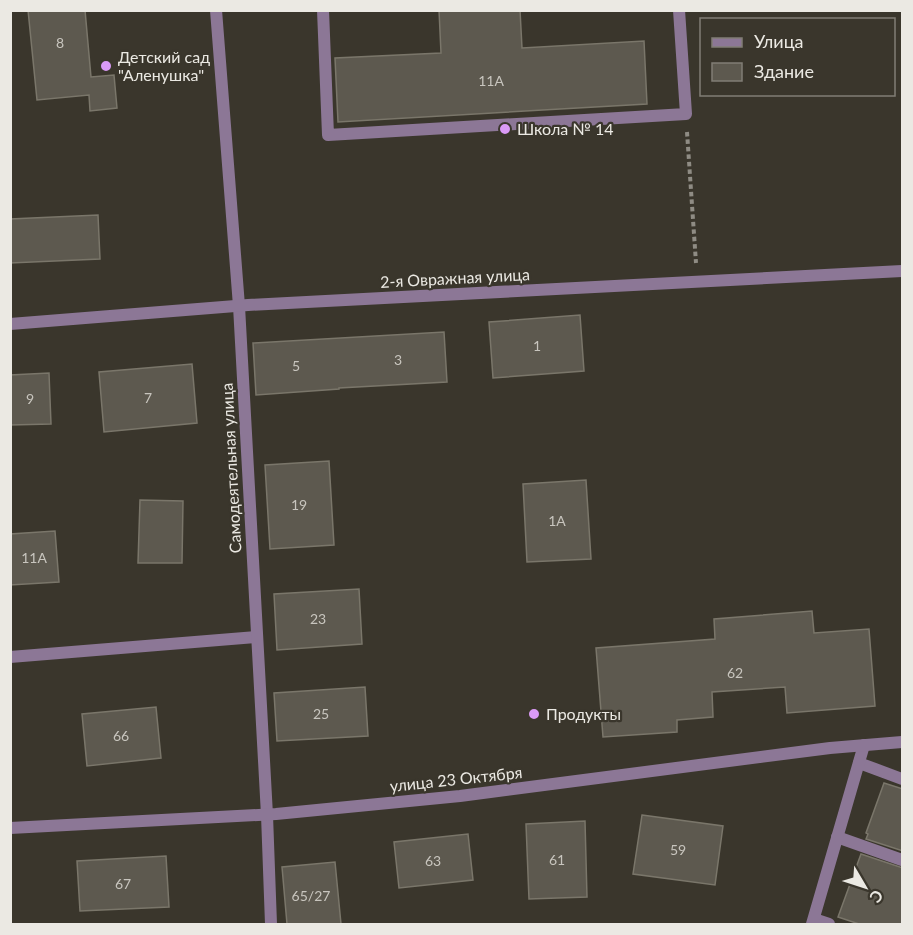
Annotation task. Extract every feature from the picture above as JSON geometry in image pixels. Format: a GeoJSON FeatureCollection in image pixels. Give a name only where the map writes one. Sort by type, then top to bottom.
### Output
{"type":"FeatureCollection","features":[{"type":"Feature","properties":{"kind":"street","name":"Самодеятельная улица"},"geometry":{"type":"LineString","coordinates":[[216,10],[239,306],[271,924]]}},
{"type":"Feature","properties":{"kind":"street"},"geometry":{"type":"LineString","coordinates":[[323,10],[328,135],[686,114],[679,10]]}},
{"type":"Feature","properties":{"kind":"street","name":"2-я Овражная улица"},"geometry":{"type":"LineString","coordinates":[[10,324],[239,306],[903,271]]}},
{"type":"Feature","properties":{"kind":"street"},"geometry":{"type":"LineString","coordinates":[[10,657],[257,637]]}},
{"type":"Feature","properties":{"kind":"street","name":"улица 23 Октября"},"geometry":{"type":"LineString","coordinates":[[10,828],[267,815],[460,796],[830,748],[903,742]]}},
{"type":"Feature","properties":{"kind":"street"},"geometry":{"type":"LineString","coordinates":[[829,924],[813,922],[864,745]]}},
{"type":"Feature","properties":{"kind":"street"},"geometry":{"type":"LineString","coordinates":[[859,763],[903,778]]}},
{"type":"Feature","properties":{"kind":"street"},"geometry":{"type":"LineString","coordinates":[[837,837],[903,860]]}},
{"type":"Feature","properties":{"kind":"path"},"geometry":{"type":"LineString","coordinates":[[686,114],[698,282]]}},
{"type":"Feature","properties":{"kind":"building"},"geometry":{"type":"Polygon","coordinates":[[[28,10],[85,10],[91,77],[114,75],[117,108],[90,111],[89,95],[37,100],[28,10]]]}},
{"type":"Feature","properties":{"kind":"building"},"geometry":{"type":"Polygon","coordinates":[[[439,10],[520,10],[522,48],[644,41],[647,104],[338,122],[335,58],[441,53],[439,10]]]}},
{"type":"Feature","properties":{"kind":"building"},"geometry":{"type":"Polygon","coordinates":[[[98,215],[100,259],[10,263],[10,219],[98,215]]]}},
{"type":"Feature","properties":{"kind":"building"},"geometry":{"type":"Polygon","coordinates":[[[580,315],[584,371],[493,378],[489,322],[580,315]]]}},
{"type":"Feature","properties":{"kind":"building"},"geometry":{"type":"Polygon","coordinates":[[[444,332],[447,382],[256,395],[253,343],[444,332]]]}},
{"type":"Feature","properties":{"kind":"building"},"geometry":{"type":"Polygon","coordinates":[[[192,364],[197,423],[104,432],[99,372],[192,364]]]}},
{"type":"Feature","properties":{"kind":"building"},"geometry":{"type":"Polygon","coordinates":[[[49,373],[51,424],[10,425],[10,375],[49,373]]]}},
{"type":"Feature","properties":{"kind":"building"},"geometry":{"type":"Polygon","coordinates":[[[329,461],[334,545],[270,549],[265,465],[329,461]]]}},
{"type":"Feature","properties":{"kind":"building"},"geometry":{"type":"Polygon","coordinates":[[[586,480],[591,559],[527,562],[523,484],[586,480]]]}},
{"type":"Feature","properties":{"kind":"building"},"geometry":{"type":"Polygon","coordinates":[[[140,500],[183,501],[182,563],[138,563],[140,500]]]}},
{"type":"Feature","properties":{"kind":"building"},"geometry":{"type":"Polygon","coordinates":[[[55,531],[59,582],[10,585],[10,534],[55,531]]]}},
{"type":"Feature","properties":{"kind":"building"},"geometry":{"type":"Polygon","coordinates":[[[359,589],[362,644],[277,650],[274,594],[359,589]]]}},
{"type":"Feature","properties":{"kind":"building"},"geometry":{"type":"Polygon","coordinates":[[[812,611],[814,633],[869,629],[875,706],[787,713],[785,687],[712,692],[713,717],[677,720],[677,732],[603,737],[596,648],[715,639],[714,619],[812,611]]]}},
{"type":"Feature","properties":{"kind":"building"},"geometry":{"type":"Polygon","coordinates":[[[365,687],[368,736],[277,741],[274,693],[365,687]]]}},
{"type":"Feature","properties":{"kind":"building"},"geometry":{"type":"Polygon","coordinates":[[[156,707],[161,758],[87,766],[82,714],[156,707]]]}},
{"type":"Feature","properties":{"kind":"building"},"geometry":{"type":"Polygon","coordinates":[[[884,783],[903,789],[903,851],[866,839],[868,834],[866,833],[884,783]]]}},
{"type":"Feature","properties":{"kind":"building"},"geometry":{"type":"Polygon","coordinates":[[[642,815],[723,826],[715,885],[633,874],[642,815]]]}},
{"type":"Feature","properties":{"kind":"building"},"geometry":{"type":"Polygon","coordinates":[[[585,821],[587,897],[529,899],[526,824],[585,821]]]}},
{"type":"Feature","properties":{"kind":"building"},"geometry":{"type":"Polygon","coordinates":[[[468,834],[473,880],[399,888],[394,842],[468,834]]]}},
{"type":"Feature","properties":{"kind":"building"},"geometry":{"type":"Polygon","coordinates":[[[861,854],[903,868],[903,924],[859,924],[838,917],[861,854]]]}},
{"type":"Feature","properties":{"kind":"building"},"geometry":{"type":"Polygon","coordinates":[[[166,856],[169,907],[80,911],[77,861],[166,856]]]}},
{"type":"Feature","properties":{"kind":"building"},"geometry":{"type":"Polygon","coordinates":[[[335,862],[341,924],[287,924],[282,867],[335,862]]]}},
{"type":"Feature","properties":{"kind":"place","name":"Детский сад \"Аленушка\""},"geometry":{"type":"Point","coordinates":[106,66]}},
{"type":"Feature","properties":{"kind":"place","name":"Школа № 14"},"geometry":{"type":"Point","coordinates":[505,129]}},
{"type":"Feature","properties":{"kind":"place","name":"Продукты"},"geometry":{"type":"Point","coordinates":[534,714]}}]}
